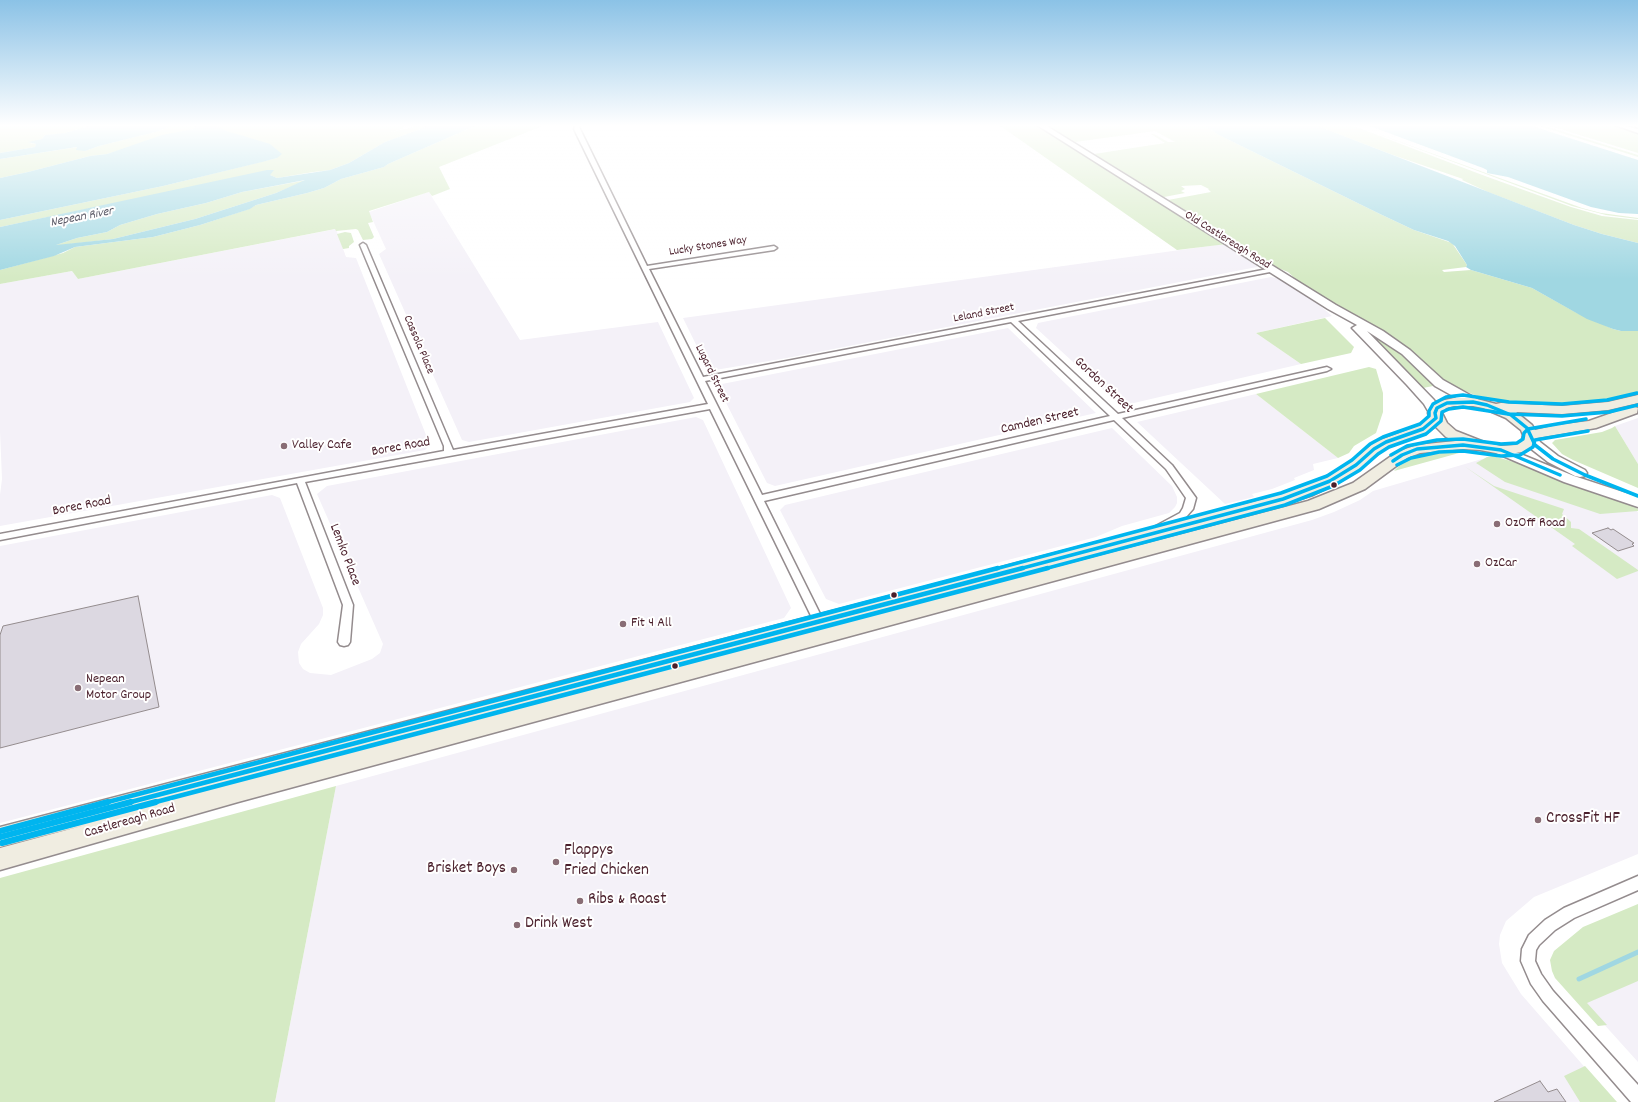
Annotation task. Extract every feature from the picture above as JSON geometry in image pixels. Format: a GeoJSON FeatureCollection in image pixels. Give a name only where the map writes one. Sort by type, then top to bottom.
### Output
{"type":"FeatureCollection","features":[{"type":"Feature","properties":{"kind":"main road"},"geometry":{"type":"LineString","coordinates":[[1487,405],[1562,410],[1608,406],[1638,399]]}},
{"type":"Feature","properties":{"kind":"main road","name":"Castlereagh Road"},"geometry":{"type":"LineString","coordinates":[[0,859],[1138,538],[1269,503],[1313,489],[1348,471],[1380,445],[1423,429],[1436,415],[1437,408],[1447,403],[1473,402],[1487,405]]}},
{"type":"Feature","properties":{"kind":"main road"},"geometry":{"type":"LineString","coordinates":[[1487,405],[1511,415],[1527,428],[1531,437]]}},
{"type":"Feature","properties":{"kind":"main road"},"geometry":{"type":"LineString","coordinates":[[1436,415],[1442,426],[1451,434],[1480,446],[1501,450],[1519,449],[1525,446],[1531,437],[1557,429],[1591,425],[1638,408]]}},
{"type":"Feature","properties":{"kind":"main road","name":"Castlereagh Road"},"geometry":{"type":"LineString","coordinates":[[0,837],[1330,499],[1359,486],[1402,455],[1417,449],[1438,446],[1480,446]]}},
{"type":"Feature","properties":{"kind":"street","name":"Lugard Street"},"geometry":{"type":"LineString","coordinates":[[600,176],[822,628]]}},
{"type":"Feature","properties":{"kind":"street","name":"Old Castlereagh Road"},"geometry":{"type":"LineString","coordinates":[[1124,176],[1332,307],[1396,344],[1418,363],[1438,384],[1473,402]]}},
{"type":"Feature","properties":{"kind":"street","name":"Cassola Place"},"geometry":{"type":"LineString","coordinates":[[363,245],[448,446],[449,454]]}},
{"type":"Feature","properties":{"kind":"street","name":"Lucky Stones Way"},"geometry":{"type":"LineString","coordinates":[[645,268],[774,248]]}},
{"type":"Feature","properties":{"kind":"street","name":"Leland Street"},"geometry":{"type":"LineString","coordinates":[[700,380],[1273,270]]}},
{"type":"Feature","properties":{"kind":"street","name":"Old Castlereagh Road"},"geometry":{"type":"LineString","coordinates":[[1332,307],[1363,332],[1387,356],[1422,394],[1436,415]]}},
{"type":"Feature","properties":{"kind":"street","name":"Gordon Street"},"geometry":{"type":"LineString","coordinates":[[1013,320],[1174,472],[1191,498],[1188,509],[1183,515],[1138,538]]}},
{"type":"Feature","properties":{"kind":"street","name":"Camden Street"},"geometry":{"type":"LineString","coordinates":[[758,499],[1327,369]]}},
{"type":"Feature","properties":{"kind":"street","name":"Borec Road"},"geometry":{"type":"LineString","coordinates":[[0,537],[300,480],[713,406]]}},
{"type":"Feature","properties":{"kind":"street"},"geometry":{"type":"LineString","coordinates":[[1531,437],[1539,448],[1564,465],[1638,496]]}},
{"type":"Feature","properties":{"kind":"street"},"geometry":{"type":"LineString","coordinates":[[1501,450],[1569,479],[1600,488],[1638,502]]}},
{"type":"Feature","properties":{"kind":"street","name":"Lemko Place"},"geometry":{"type":"LineString","coordinates":[[300,480],[348,604],[344,642]]}},
{"type":"Feature","properties":{"kind":"street"},"geometry":{"type":"LineString","coordinates":[[1638,883],[1570,913],[1550,924],[1534,940],[1529,948],[1528,961],[1536,978],[1548,996],[1638,1097]]}},
{"type":"Feature","properties":{"kind":"shaded area"},"geometry":{"type":"Polygon","coordinates":[[[429,192],[520,340],[658,322],[694,398],[690,402],[469,442],[462,440],[379,254],[386,249],[369,212],[429,192]]]}},
{"type":"Feature","properties":{"kind":"shaded area"},"geometry":{"type":"Polygon","coordinates":[[[336,229],[346,257],[356,258],[430,445],[425,450],[0,526],[0,495],[2,479],[0,431],[0,284],[72,271],[78,279],[336,229]]]}},
{"type":"Feature","properties":{"kind":"shaded area"},"geometry":{"type":"Polygon","coordinates":[[[1224,244],[1257,265],[1257,267],[787,358],[709,371],[683,318],[1224,244]]]}},
{"type":"Feature","properties":{"kind":"shaded area"},"geometry":{"type":"Polygon","coordinates":[[[1271,277],[1280,279],[1311,298],[1332,316],[1256,333],[1301,364],[1121,406],[1036,328],[1038,323],[1271,277]]]}},
{"type":"Feature","properties":{"kind":"shaded area"},"geometry":{"type":"Polygon","coordinates":[[[1008,328],[1096,413],[775,486],[767,483],[718,387],[722,384],[1008,328]]]}},
{"type":"Feature","properties":{"kind":"shaded area"},"geometry":{"type":"Polygon","coordinates":[[[1256,394],[1338,458],[1313,464],[1314,470],[1294,478],[1295,480],[1272,489],[1252,494],[1254,497],[1225,504],[1137,422],[1256,394]]]}},
{"type":"Feature","properties":{"kind":"shaded area"},"geometry":{"type":"Polygon","coordinates":[[[696,417],[703,420],[791,608],[784,618],[0,823],[0,546],[272,495],[280,498],[323,608],[323,615],[319,624],[301,644],[298,652],[299,663],[303,669],[310,673],[331,675],[372,659],[380,653],[383,644],[317,494],[327,486],[696,417]]]}},
{"type":"Feature","properties":{"kind":"shaded area"},"geometry":{"type":"Polygon","coordinates":[[[1638,418],[1638,464],[1615,426],[1638,418]]]}},
{"type":"Feature","properties":{"kind":"shaded area"},"geometry":{"type":"Polygon","coordinates":[[[1112,428],[1172,486],[1177,497],[1177,503],[1169,513],[1122,526],[1096,537],[839,604],[826,599],[780,510],[785,505],[1112,428]]]}},
{"type":"Feature","properties":{"kind":"shaded area"},"geometry":{"type":"Polygon","coordinates":[[[1482,459],[1630,506],[1638,512],[1638,854],[1534,897],[1506,921],[1500,935],[1499,944],[1502,963],[1521,994],[1615,1102],[275,1102],[336,786],[1312,520],[1360,500],[1373,491],[1482,459]]]}},
{"type":"Feature","properties":{"kind":"shaded area"},"geometry":{"type":"Polygon","coordinates":[[[1638,914],[1638,1062],[1564,980],[1638,914]]]}},
{"type":"Feature","properties":{"kind":"green space"},"geometry":{"type":"Polygon","coordinates":[[[202,176],[259,176],[211,183],[0,227],[0,220],[202,176]]]}},
{"type":"Feature","properties":{"kind":"green space"},"geometry":{"type":"Polygon","coordinates":[[[273,176],[286,176],[277,178],[273,176]]]}},
{"type":"Feature","properties":{"kind":"green space"},"geometry":{"type":"Polygon","coordinates":[[[350,176],[444,176],[450,189],[432,196],[429,192],[369,211],[373,222],[368,223],[374,237],[372,239],[363,240],[356,229],[336,231],[335,229],[78,279],[72,271],[0,284],[0,270],[63,253],[75,247],[153,237],[200,225],[249,209],[256,205],[324,188],[341,179],[350,176]]]}},
{"type":"Feature","properties":{"kind":"green space"},"geometry":{"type":"Polygon","coordinates":[[[1072,176],[1119,176],[1227,244],[1177,250],[1072,176]]]}},
{"type":"Feature","properties":{"kind":"green space"},"geometry":{"type":"Polygon","coordinates":[[[1131,176],[1303,176],[1414,230],[1452,243],[1467,265],[1466,267],[1442,270],[1444,272],[1471,270],[1532,288],[1575,312],[1613,329],[1621,331],[1638,331],[1638,393],[1598,403],[1551,406],[1526,405],[1524,403],[1486,399],[1458,388],[1453,388],[1423,361],[1388,336],[1299,282],[1288,272],[1278,268],[1168,200],[1211,192],[1209,189],[1201,185],[1181,186],[1185,189],[1181,191],[1185,193],[1164,197],[1131,176]]]}},
{"type":"Feature","properties":{"kind":"green space"},"geometry":{"type":"Polygon","coordinates":[[[1455,176],[1486,176],[1571,207],[1602,216],[1638,220],[1638,243],[1574,225],[1488,192],[1462,180],[1463,179],[1455,176]]]}},
{"type":"Feature","properties":{"kind":"green space"},"geometry":{"type":"Polygon","coordinates":[[[1492,176],[1582,208],[1601,213],[1638,219],[1606,215],[1572,206],[1492,176]]]}},
{"type":"Feature","properties":{"kind":"green space"},"geometry":{"type":"Polygon","coordinates":[[[307,180],[276,193],[195,219],[113,239],[53,246],[77,238],[107,232],[120,225],[157,214],[206,203],[242,192],[307,180]]]}},
{"type":"Feature","properties":{"kind":"green space"},"geometry":{"type":"Polygon","coordinates":[[[345,232],[351,233],[354,242],[349,246],[349,248],[343,249],[337,234],[345,232]]]}},
{"type":"Feature","properties":{"kind":"green space"},"geometry":{"type":"Polygon","coordinates":[[[1325,318],[1354,347],[1351,353],[1301,364],[1256,333],[1325,318]]]}},
{"type":"Feature","properties":{"kind":"green space"},"geometry":{"type":"Polygon","coordinates":[[[1373,332],[1399,350],[1438,385],[1423,388],[1366,333],[1373,332]]]}},
{"type":"Feature","properties":{"kind":"green space"},"geometry":{"type":"Polygon","coordinates":[[[1369,367],[1376,369],[1383,393],[1383,412],[1376,433],[1354,446],[1349,453],[1338,458],[1256,394],[1369,367]]]}},
{"type":"Feature","properties":{"kind":"green space"},"geometry":{"type":"Polygon","coordinates":[[[1615,426],[1638,464],[1638,488],[1573,460],[1562,454],[1552,443],[1555,440],[1602,432],[1615,426]]]}},
{"type":"Feature","properties":{"kind":"green space"},"geometry":{"type":"Polygon","coordinates":[[[1451,449],[1470,450],[1394,471],[1402,463],[1414,456],[1431,451],[1451,449]]]}},
{"type":"Feature","properties":{"kind":"green space"},"geometry":{"type":"Polygon","coordinates":[[[1493,456],[1521,464],[1551,477],[1627,503],[1638,509],[1638,511],[1600,514],[1505,482],[1476,463],[1487,457],[1493,456]]]}},
{"type":"Feature","properties":{"kind":"green space"},"geometry":{"type":"Polygon","coordinates":[[[1464,466],[1494,486],[1564,509],[1562,514],[1571,522],[1571,528],[1579,529],[1638,571],[1617,579],[1572,546],[1575,544],[1464,466]]]}},
{"type":"Feature","properties":{"kind":"green space"},"geometry":{"type":"Polygon","coordinates":[[[336,786],[275,1102],[0,1102],[0,878],[336,786]]]}},
{"type":"Feature","properties":{"kind":"green space"},"geometry":{"type":"Polygon","coordinates":[[[1638,904],[1638,981],[1587,1003],[1607,1025],[1598,1026],[1555,978],[1550,960],[1554,951],[1583,927],[1638,904]]]}},
{"type":"Feature","properties":{"kind":"green space"},"geometry":{"type":"Polygon","coordinates":[[[1585,1066],[1617,1102],[1580,1102],[1564,1076],[1585,1066]]]}},
{"type":"Feature","properties":{"kind":"water"},"geometry":{"type":"Polygon","coordinates":[[[7,176],[202,176],[0,220],[0,178],[7,176]]]}},
{"type":"Feature","properties":{"kind":"water","name":"Nepean River"},"geometry":{"type":"Polygon","coordinates":[[[237,176],[273,176],[277,178],[287,176],[350,176],[341,179],[324,188],[256,205],[250,209],[200,225],[153,237],[75,247],[54,256],[0,270],[0,227],[237,176]],[[305,180],[242,192],[206,203],[157,214],[120,225],[107,232],[77,238],[56,245],[113,239],[195,219],[276,193],[305,180]]]}},
{"type":"Feature","properties":{"kind":"water"},"geometry":{"type":"Polygon","coordinates":[[[1303,176],[1448,176],[1574,225],[1638,243],[1638,331],[1621,331],[1613,329],[1587,319],[1532,288],[1471,270],[1466,267],[1467,265],[1455,246],[1448,241],[1414,230],[1303,176]]]}},
{"type":"Feature","properties":{"kind":"water"},"geometry":{"type":"Polygon","coordinates":[[[1505,176],[1638,176],[1638,214],[1619,213],[1591,207],[1505,176]]]}},
{"type":"Feature","properties":{"kind":"building"},"geometry":{"type":"Polygon","coordinates":[[[1608,528],[1611,530],[1613,529],[1634,543],[1632,544],[1634,546],[1618,551],[1592,533],[1608,528]]]}},
{"type":"Feature","properties":{"kind":"building","name":"Nepean Motor Group"},"geometry":{"type":"Polygon","coordinates":[[[138,596],[159,707],[0,748],[0,635],[3,626],[138,596]]]}},
{"type":"Feature","properties":{"kind":"building"},"geometry":{"type":"Polygon","coordinates":[[[1540,1081],[1548,1092],[1557,1089],[1566,1102],[1494,1102],[1540,1081]]]}},
{"type":"Feature","properties":{"kind":"waterway"},"geometry":{"type":"LineString","coordinates":[[1579,979],[1638,952]]}},
{"type":"Feature","properties":{"kind":"transit line"},"geometry":{"type":"LineString","coordinates":[[0,831],[1281,493],[1327,476],[1352,460],[1370,444],[1383,437],[1420,424],[1429,416],[1429,411],[1433,404],[1446,397],[1463,395],[1509,402],[1562,404],[1607,400],[1637,393]]}},
{"type":"Feature","properties":{"kind":"transit line"},"geometry":{"type":"LineString","coordinates":[[0,837],[1283,499],[1330,481],[1356,465],[1374,449],[1386,442],[1423,429],[1436,418],[1435,413],[1437,408],[1447,403],[1473,402],[1487,405],[1511,415],[1527,428],[1535,445],[1553,459],[1585,475],[1638,496]]}},
{"type":"Feature","properties":{"kind":"transit line"},"geometry":{"type":"LineString","coordinates":[[2,843],[1285,505],[1333,486],[1360,470],[1378,454],[1389,447],[1426,434],[1441,421],[1442,412],[1449,409],[1463,407],[1508,414],[1562,416],[1609,412],[1638,405]]}},
{"type":"Feature","properties":{"kind":"transit line"},"geometry":{"type":"LineString","coordinates":[[1391,455],[1407,446],[1437,440],[1463,439],[1501,444],[1517,443],[1523,439],[1524,433],[1528,429],[1586,419]]}},
{"type":"Feature","properties":{"kind":"transit line"},"geometry":{"type":"LineString","coordinates":[[1397,465],[1411,458],[1439,452],[1463,451],[1501,456],[1520,455],[1533,447],[1535,440],[1588,431]]}},
{"type":"Feature","properties":{"kind":"transit line"},"geometry":{"type":"LineString","coordinates":[[1393,461],[1402,455],[1417,449],[1463,445],[1501,450],[1560,475]]}},
{"type":"Feature","properties":{"kind":"place","name":"Valley Cafe"},"geometry":{"type":"Point","coordinates":[284,446]}},
{"type":"Feature","properties":{"kind":"place","name":"OzOff Road"},"geometry":{"type":"Point","coordinates":[1497,524]}},
{"type":"Feature","properties":{"kind":"place","name":"OzCar"},"geometry":{"type":"Point","coordinates":[1477,564]}},
{"type":"Feature","properties":{"kind":"place","name":"Fit 4 All"},"geometry":{"type":"Point","coordinates":[623,624]}},
{"type":"Feature","properties":{"kind":"place","name":"Nepean Motor Group"},"geometry":{"type":"Point","coordinates":[78,688]}},
{"type":"Feature","properties":{"kind":"place","name":"CrossFit HF"},"geometry":{"type":"Point","coordinates":[1538,820]}},
{"type":"Feature","properties":{"kind":"place","name":"Flappys Fried Chicken"},"geometry":{"type":"Point","coordinates":[556,862]}},
{"type":"Feature","properties":{"kind":"place","name":"Brisket Boys"},"geometry":{"type":"Point","coordinates":[514,870]}},
{"type":"Feature","properties":{"kind":"place","name":"Ribs & Roast"},"geometry":{"type":"Point","coordinates":[580,901]}},
{"type":"Feature","properties":{"kind":"place","name":"Drink West"},"geometry":{"type":"Point","coordinates":[517,925]}}]}
